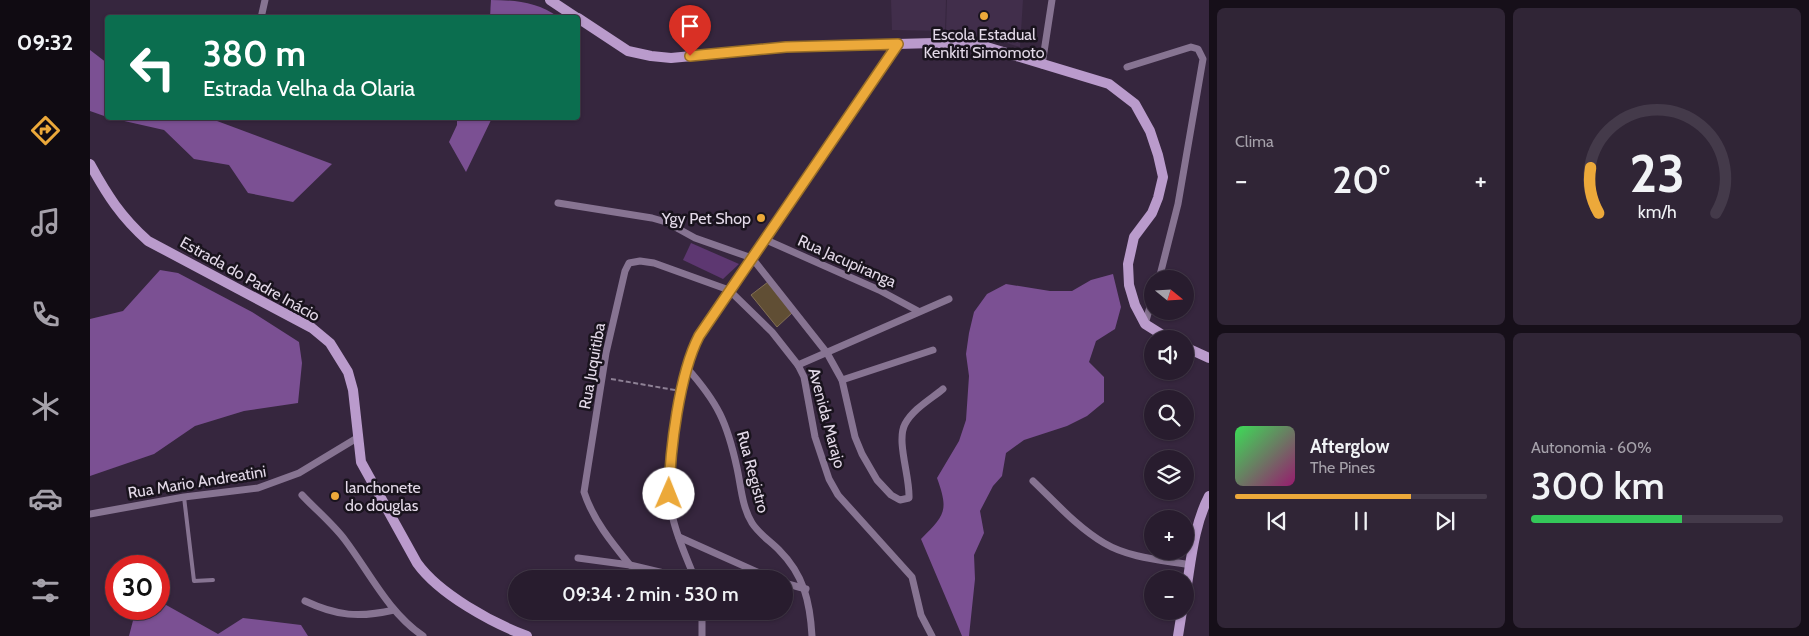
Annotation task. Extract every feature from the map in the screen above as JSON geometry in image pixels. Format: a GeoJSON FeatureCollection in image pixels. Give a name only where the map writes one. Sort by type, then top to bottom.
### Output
{"type":"FeatureCollection","features":[{"type":"Feature","properties":{"kind":"street"},"geometry":{"type":"LineString","coordinates":[[262,15],[266,0]]}},
{"type":"Feature","properties":{"kind":"street"},"geometry":{"type":"LineString","coordinates":[[550,0],[572,15]]}},
{"type":"Feature","properties":{"kind":"street"},"geometry":{"type":"LineString","coordinates":[[1042,65],[1052,0]]}},
{"type":"Feature","properties":{"kind":"street"},"geometry":{"type":"LineString","coordinates":[[580,20],[628,51],[651,56],[671,58],[786,47],[898,44],[980,45],[1109,84],[1135,104],[1150,131],[1163,177],[1152,213],[1134,237],[1128,264],[1129,285],[1145,324],[1155,330]]}},
{"type":"Feature","properties":{"kind":"street"},"geometry":{"type":"LineString","coordinates":[[692,570],[672,516],[670,466],[682,392],[694,346],[704,325],[730,290],[898,44]]}},
{"type":"Feature","properties":{"kind":"street"},"geometry":{"type":"LineString","coordinates":[[1127,67],[1191,47],[1198,49],[1203,60],[1178,204],[1161,270]]}},
{"type":"Feature","properties":{"kind":"street","name":"Estrada do Padre Inácio"},"geometry":{"type":"LineString","coordinates":[[90,164],[111,202],[129,224],[148,241],[312,328],[330,343],[348,372],[353,390],[361,462],[368,478],[427,577],[476,611],[507,628],[527,636]]}},
{"type":"Feature","properties":{"kind":"street"},"geometry":{"type":"LineString","coordinates":[[558,203],[652,218],[666,222],[695,238],[752,258],[827,354],[842,380],[852,428],[862,454],[877,480],[891,495],[900,500],[905,501],[909,498],[908,473],[901,436],[905,423],[915,412],[943,389]]}},
{"type":"Feature","properties":{"kind":"street","name":"Rua Jacupiranga"},"geometry":{"type":"LineString","coordinates":[[764,239],[879,290],[918,311]]}},
{"type":"Feature","properties":{"kind":"street","name":"Rua Juquitiba"},"geometry":{"type":"LineString","coordinates":[[630,565],[599,524],[584,492],[606,352],[629,263],[640,261],[654,263],[730,290]]}},
{"type":"Feature","properties":{"kind":"street","name":"Avenida Marajo"},"geometry":{"type":"LineString","coordinates":[[730,290],[752,310],[798,365],[804,377],[816,438],[829,480],[845,503],[912,577],[921,615],[932,636]]}},
{"type":"Feature","properties":{"kind":"street"},"geometry":{"type":"LineString","coordinates":[[798,365],[827,354],[918,311],[949,299]]}},
{"type":"Feature","properties":{"kind":"street"},"geometry":{"type":"LineString","coordinates":[[1145,324],[1146,320]]}},
{"type":"Feature","properties":{"kind":"street"},"geometry":{"type":"LineString","coordinates":[[842,380],[933,350]]}},
{"type":"Feature","properties":{"kind":"street"},"geometry":{"type":"LineString","coordinates":[[1194,351],[1209,358]]}},
{"type":"Feature","properties":{"kind":"street","name":"Rua Registro"},"geometry":{"type":"LineString","coordinates":[[687,368],[707,391],[725,421],[745,507],[752,523],[794,567],[806,589],[811,610],[812,636]]}},
{"type":"Feature","properties":{"kind":"street","name":"Rua Mario Andreatini"},"geometry":{"type":"LineString","coordinates":[[90,514],[184,497],[258,488],[299,473],[357,438]]}},
{"type":"Feature","properties":{"kind":"street"},"geometry":{"type":"LineString","coordinates":[[1033,481],[1104,543],[1143,556],[1190,565]]}},
{"type":"Feature","properties":{"kind":"street"},"geometry":{"type":"LineString","coordinates":[[302,495],[344,539],[404,622],[423,636]]}},
{"type":"Feature","properties":{"kind":"street"},"geometry":{"type":"LineString","coordinates":[[1189,570],[1201,511],[1209,496]]}},
{"type":"Feature","properties":{"kind":"street"},"geometry":{"type":"LineString","coordinates":[[679,537],[753,570]]}},
{"type":"Feature","properties":{"kind":"street"},"geometry":{"type":"LineString","coordinates":[[578,558],[651,570]]}},
{"type":"Feature","properties":{"kind":"street"},"geometry":{"type":"LineString","coordinates":[[793,585],[806,589]]}},
{"type":"Feature","properties":{"kind":"street"},"geometry":{"type":"LineString","coordinates":[[305,601],[339,615],[369,615],[394,610]]}},
{"type":"Feature","properties":{"kind":"street"},"geometry":{"type":"LineString","coordinates":[[702,620],[702,636]]}},
{"type":"Feature","properties":{"kind":"street"},"geometry":{"type":"LineString","coordinates":[[1178,636],[1181,620]]}},
{"type":"Feature","properties":{"kind":"lane"},"geometry":{"type":"LineString","coordinates":[[184,497],[194,580],[213,580]]}},
{"type":"Feature","properties":{"kind":"path"},"geometry":{"type":"LineString","coordinates":[[603,377],[682,392]]}},
{"type":"Feature","properties":{"kind":"shaded area"},"geometry":{"type":"Polygon","coordinates":[[[491,0],[526,3],[542,8],[555,15],[490,15],[491,0]]]}},
{"type":"Feature","properties":{"kind":"shaded area"},"geometry":{"type":"Polygon","coordinates":[[[891,0],[946,0],[945,31],[892,30],[891,0]]]}},
{"type":"Feature","properties":{"kind":"shaded area","name":"Escola Estadual Kenkiti Simomoto"},"geometry":{"type":"Polygon","coordinates":[[[947,0],[1023,0],[1020,47],[989,38],[946,31],[947,0]]]}},
{"type":"Feature","properties":{"kind":"shaded area"},"geometry":{"type":"Polygon","coordinates":[[[90,50],[105,61],[105,116],[90,111],[90,50]]]}},
{"type":"Feature","properties":{"kind":"shaded area"},"geometry":{"type":"Polygon","coordinates":[[[120,120],[214,120],[332,164],[293,202],[248,193],[229,165],[194,159],[164,130],[120,120]]]}},
{"type":"Feature","properties":{"kind":"shaded area"},"geometry":{"type":"Polygon","coordinates":[[[457,120],[491,120],[466,172],[449,142],[457,125],[457,120]]]}},
{"type":"Feature","properties":{"kind":"shaded area"},"geometry":{"type":"Polygon","coordinates":[[[691,243],[739,264],[723,279],[683,260],[691,243]]]}},
{"type":"Feature","properties":{"kind":"shaded area"},"geometry":{"type":"Polygon","coordinates":[[[160,270],[178,273],[252,312],[299,342],[302,363],[298,403],[244,411],[195,426],[154,454],[90,476],[90,319],[123,311],[160,270]]]}},
{"type":"Feature","properties":{"kind":"shaded area"},"geometry":{"type":"Polygon","coordinates":[[[1113,274],[1121,307],[1115,329],[1096,341],[1089,362],[1104,377],[1104,402],[1087,416],[1067,426],[1024,440],[1006,453],[1002,476],[993,486],[980,511],[984,533],[974,555],[975,579],[969,636],[962,636],[921,539],[943,512],[943,498],[937,478],[959,441],[966,420],[969,376],[966,354],[974,312],[987,294],[1006,284],[1050,291],[1072,291],[1091,280],[1113,274]]]}},
{"type":"Feature","properties":{"kind":"shaded area"},"geometry":{"type":"Polygon","coordinates":[[[170,607],[218,634],[243,618],[301,625],[308,636],[129,636],[133,620],[170,620],[170,607]]]}},
{"type":"Feature","properties":{"kind":"building"},"geometry":{"type":"Polygon","coordinates":[[[768,282],[793,312],[777,327],[751,295],[768,282]]]}},
{"type":"Feature","properties":{"kind":"place","name":"Escola Estadual Kenkiti Simomoto"},"geometry":{"type":"Point","coordinates":[984,16]}},
{"type":"Feature","properties":{"kind":"place","name":"Ygy Pet Shop"},"geometry":{"type":"Point","coordinates":[761,218]}},
{"type":"Feature","properties":{"kind":"place","name":"lanchonete do douglas"},"geometry":{"type":"Point","coordinates":[335,496]}},
{"type":"Feature","properties":{"kind":"route"},"geometry":{"type":"LineString","coordinates":[[669,494],[670,466],[684,379],[694,346],[704,325],[898,44],[786,47],[690,56]]}}]}
